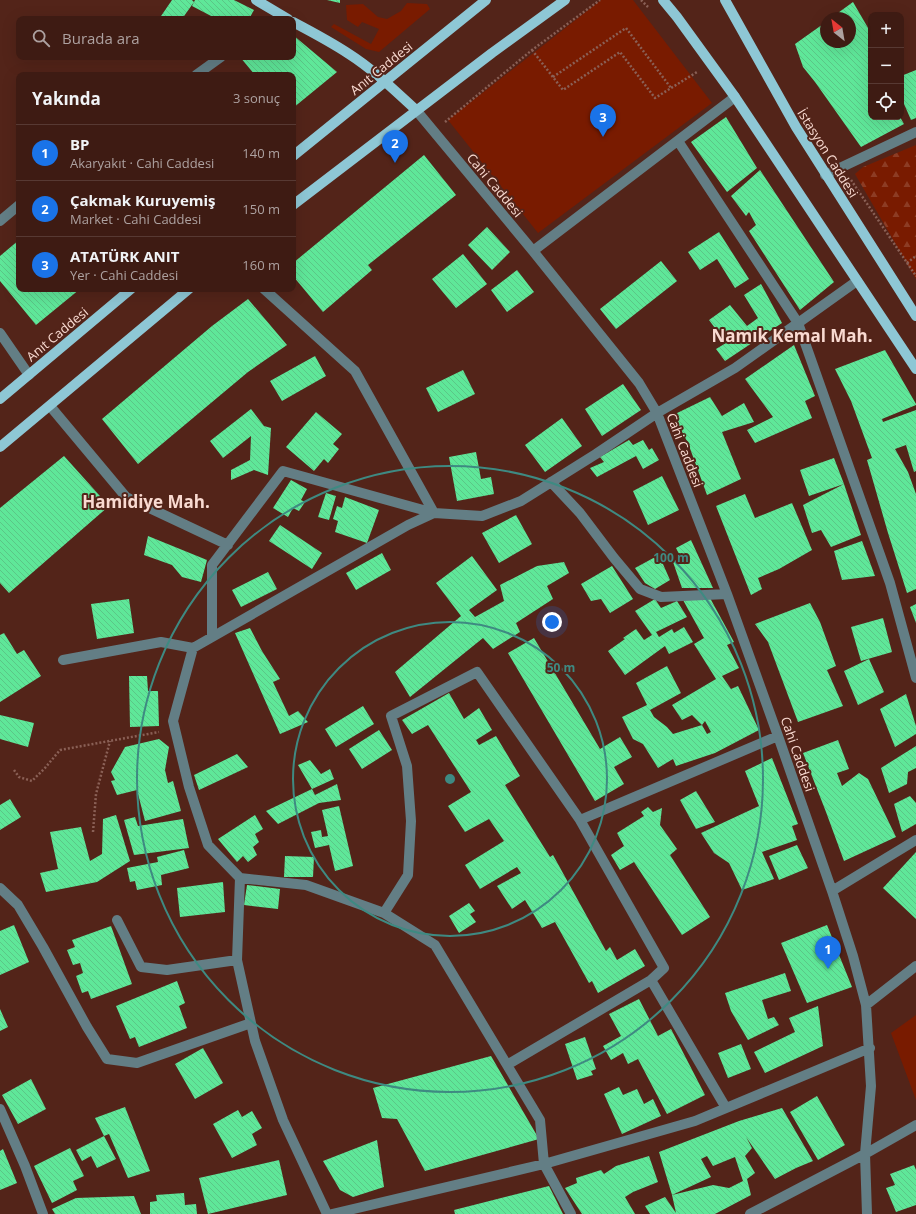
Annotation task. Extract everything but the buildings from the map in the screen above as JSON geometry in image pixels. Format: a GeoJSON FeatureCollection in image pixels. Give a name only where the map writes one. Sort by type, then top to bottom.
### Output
{"type":"FeatureCollection","features":[{"type":"Feature","properties":{"kind":"main road"},"geometry":{"type":"LineString","coordinates":[[256,0],[278,16]]}},
{"type":"Feature","properties":{"kind":"main road","name":"Anıt Caddesi"},"geometry":{"type":"LineString","coordinates":[[296,154],[486,0]]}},
{"type":"Feature","properties":{"kind":"main road"},"geometry":{"type":"LineString","coordinates":[[296,204],[416,110],[565,0]]}},
{"type":"Feature","properties":{"kind":"main road"},"geometry":{"type":"LineString","coordinates":[[663,0],[735,97],[916,369]]}},
{"type":"Feature","properties":{"kind":"main road","name":"İstasyon Caddesi"},"geometry":{"type":"LineString","coordinates":[[725,0],[796,127],[825,175],[916,316]]}},
{"type":"Feature","properties":{"kind":"main road","name":"Cahi Caddesi"},"geometry":{"type":"LineString","coordinates":[[296,24],[349,54],[385,81],[416,110]]}},
{"type":"Feature","properties":{"kind":"main road","name":"Anıt Caddesi"},"geometry":{"type":"LineString","coordinates":[[0,399],[127,292]]}},
{"type":"Feature","properties":{"kind":"main road"},"geometry":{"type":"LineString","coordinates":[[0,447],[185,292]]}},
{"type":"Feature","properties":{"kind":"street"},"geometry":{"type":"LineString","coordinates":[[200,72],[217,60]]}},
{"type":"Feature","properties":{"kind":"street"},"geometry":{"type":"LineString","coordinates":[[533,251],[735,97]]}},
{"type":"Feature","properties":{"kind":"street","name":"Cahi Caddesi"},"geometry":{"type":"LineString","coordinates":[[416,110],[533,251],[639,383],[657,413],[727,594],[778,736],[832,891],[853,956],[866,1005],[870,1048],[871,1086],[865,1154],[867,1214]]}},
{"type":"Feature","properties":{"kind":"street"},"geometry":{"type":"LineString","coordinates":[[825,175],[916,132]]}},
{"type":"Feature","properties":{"kind":"street"},"geometry":{"type":"LineString","coordinates":[[678,141],[798,323],[890,583],[916,678]]}},
{"type":"Feature","properties":{"kind":"street"},"geometry":{"type":"LineString","coordinates":[[0,221],[16,208]]}},
{"type":"Feature","properties":{"kind":"street"},"geometry":{"type":"LineString","coordinates":[[212,637],[212,565],[283,471],[434,513],[482,516],[521,501],[657,413],[735,368],[857,281]]}},
{"type":"Feature","properties":{"kind":"street"},"geometry":{"type":"LineString","coordinates":[[267,292],[355,371],[434,513]]}},
{"type":"Feature","properties":{"kind":"street"},"geometry":{"type":"LineString","coordinates":[[0,333],[29,375]]}},
{"type":"Feature","properties":{"kind":"street"},"geometry":{"type":"LineString","coordinates":[[50,406],[126,497],[228,544]]}},
{"type":"Feature","properties":{"kind":"street"},"geometry":{"type":"LineString","coordinates":[[551,482],[580,512],[614,558],[640,589],[661,597],[727,594]]}},
{"type":"Feature","properties":{"kind":"street"},"geometry":{"type":"LineString","coordinates":[[63,660],[161,642],[192,648],[408,525],[434,513]]}},
{"type":"Feature","properties":{"kind":"street"},"geometry":{"type":"LineString","coordinates":[[192,648],[174,721],[189,787],[208,845],[240,878],[306,885],[384,913],[435,945],[540,1120],[544,1164],[571,1214]]}},
{"type":"Feature","properties":{"kind":"street"},"geometry":{"type":"LineString","coordinates":[[384,913],[408,875],[411,821],[407,766],[391,716],[477,672],[580,820],[664,968],[651,980],[507,1065]]}},
{"type":"Feature","properties":{"kind":"street"},"geometry":{"type":"LineString","coordinates":[[580,820],[778,736]]}},
{"type":"Feature","properties":{"kind":"street"},"geometry":{"type":"LineString","coordinates":[[832,891],[916,840]]}},
{"type":"Feature","properties":{"kind":"street"},"geometry":{"type":"LineString","coordinates":[[240,878],[237,960],[255,1041],[283,1120],[327,1214]]}},
{"type":"Feature","properties":{"kind":"street"},"geometry":{"type":"LineString","coordinates":[[0,888],[18,905],[107,1060],[136,1062],[251,1023]]}},
{"type":"Feature","properties":{"kind":"street"},"geometry":{"type":"LineString","coordinates":[[117,920],[141,967],[167,970],[237,960]]}},
{"type":"Feature","properties":{"kind":"street"},"geometry":{"type":"LineString","coordinates":[[866,1005],[916,966]]}},
{"type":"Feature","properties":{"kind":"street"},"geometry":{"type":"LineString","coordinates":[[651,980],[726,1108]]}},
{"type":"Feature","properties":{"kind":"street"},"geometry":{"type":"LineString","coordinates":[[332,1214],[544,1164],[695,1121],[870,1048]]}},
{"type":"Feature","properties":{"kind":"street"},"geometry":{"type":"LineString","coordinates":[[0,1109],[25,1166],[43,1214]]}},
{"type":"Feature","properties":{"kind":"street"},"geometry":{"type":"LineString","coordinates":[[750,1214],[865,1154],[916,1125]]}},
{"type":"Feature","properties":{"kind":"path"},"geometry":{"type":"LineString","coordinates":[[434,131],[532,50],[600,0]]}},
{"type":"Feature","properties":{"kind":"path"},"geometry":{"type":"LineString","coordinates":[[553,77],[626,28],[671,88]]}},
{"type":"Feature","properties":{"kind":"path"},"geometry":{"type":"LineString","coordinates":[[532,50],[563,90],[620,52],[655,98],[697,72],[701,78]]}},
{"type":"Feature","properties":{"kind":"path"},"geometry":{"type":"LineString","coordinates":[[842,167],[916,276]]}},
{"type":"Feature","properties":{"kind":"path"},"geometry":{"type":"LineString","coordinates":[[907,263],[916,256]]}},
{"type":"Feature","properties":{"kind":"path"},"geometry":{"type":"LineString","coordinates":[[14,770],[19,776],[32,781],[60,750],[176,729]]}},
{"type":"Feature","properties":{"kind":"path"},"geometry":{"type":"LineString","coordinates":[[92,832],[96,794],[110,741]]}},
{"type":"Feature","properties":{"kind":"green space"},"geometry":{"type":"Polygon","coordinates":[[[601,0],[633,0],[712,103],[538,233],[448,120],[601,0]]]}},
{"type":"Feature","properties":{"kind":"green space"},"geometry":{"type":"Polygon","coordinates":[[[407,3],[427,4],[430,9],[379,52],[366,49],[331,27],[334,24],[371,44],[379,29],[362,22],[358,27],[347,20],[346,5],[363,4],[378,17],[387,19],[401,11],[407,3]]]}},
{"type":"Feature","properties":{"kind":"green space"},"geometry":{"type":"Polygon","coordinates":[[[916,145],[916,279],[855,174],[863,167],[916,145]]]}},
{"type":"Feature","properties":{"kind":"green space"},"geometry":{"type":"Polygon","coordinates":[[[916,1015],[916,1100],[891,1033],[916,1015]]]}},
{"type":"Feature","properties":{"kind":"place","name":"ATATÜRK ANIT"},"geometry":{"type":"Point","coordinates":[603,137]}},
{"type":"Feature","properties":{"kind":"place","name":"Çakmak Kuruyemiş"},"geometry":{"type":"Point","coordinates":[395,163]}},
{"type":"Feature","properties":{"kind":"place","name":"BP"},"geometry":{"type":"Point","coordinates":[828,969]}},
{"type":"Feature","properties":{"kind":"district","name":"Namık Kemal Mah."},"geometry":{"type":"Point","coordinates":[792,336]}},
{"type":"Feature","properties":{"kind":"district","name":"Hamidiye Mah."},"geometry":{"type":"Point","coordinates":[146,502]}}]}
